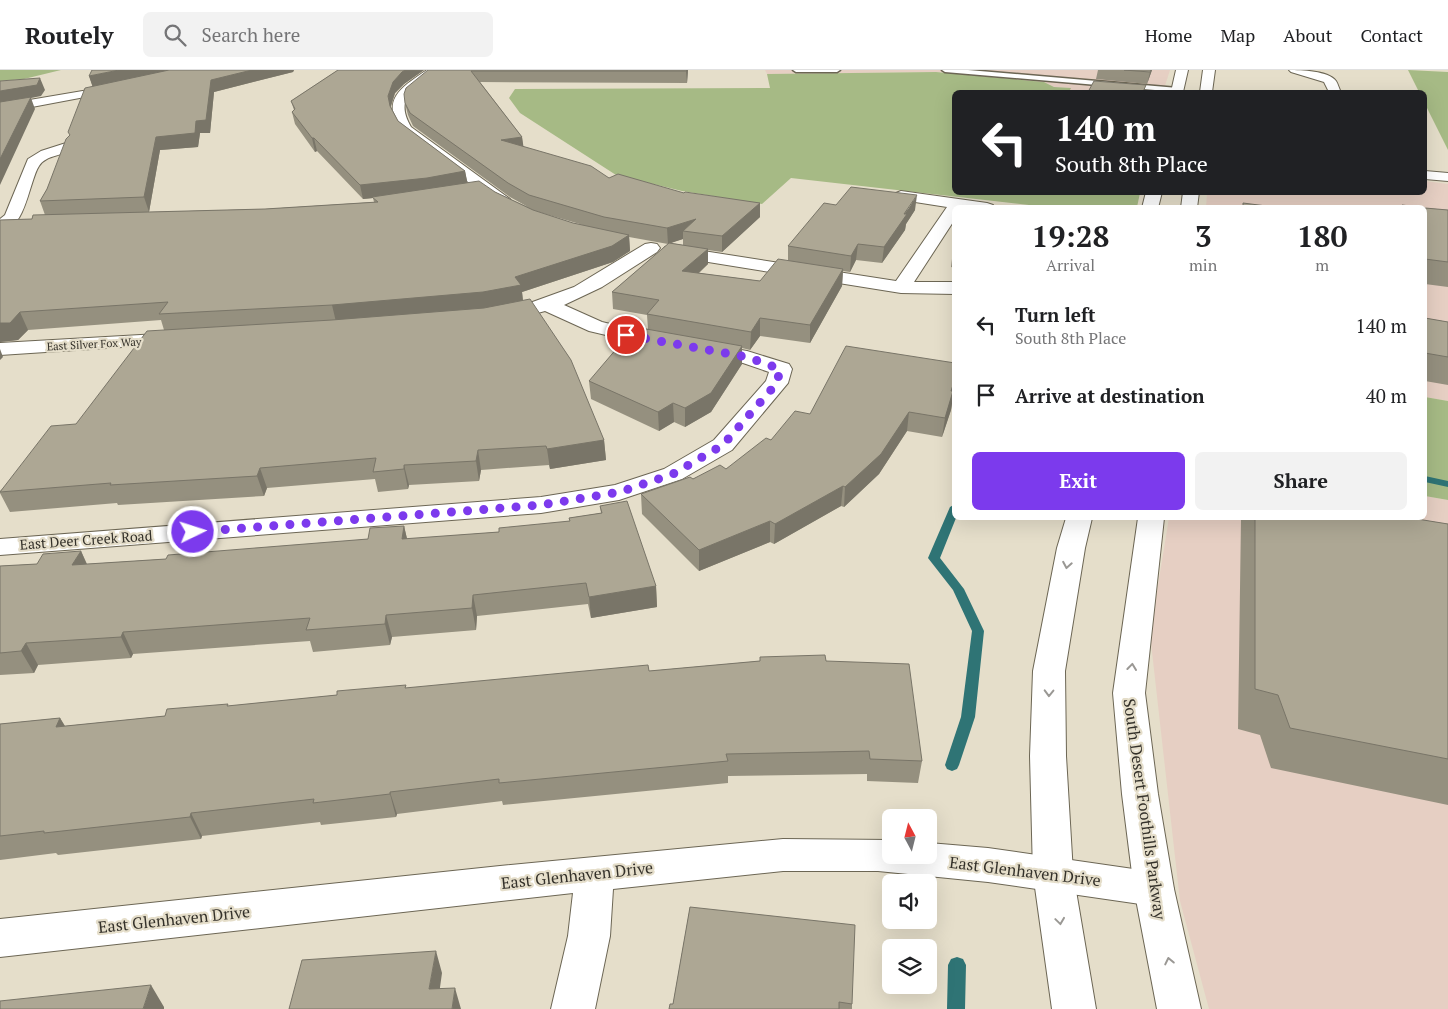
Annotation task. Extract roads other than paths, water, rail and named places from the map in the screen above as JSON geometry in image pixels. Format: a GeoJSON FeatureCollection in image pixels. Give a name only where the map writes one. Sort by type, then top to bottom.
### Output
{"type":"FeatureCollection","features":[{"type":"Feature","properties":{"kind":"street"},"geometry":{"type":"LineString","coordinates":[[434,70],[408,89],[399,100],[396,108],[398,119],[406,129],[483,188],[517,210]]}},
{"type":"Feature","properties":{"kind":"street"},"geometry":{"type":"LineString","coordinates":[[1178,90],[1182,70]]}},
{"type":"Feature","properties":{"kind":"street"},"geometry":{"type":"LineString","coordinates":[[1206,90],[1209,70]]}},
{"type":"Feature","properties":{"kind":"street"},"geometry":{"type":"LineString","coordinates":[[1297,70],[1328,80],[1334,90]]}},
{"type":"Feature","properties":{"kind":"street"},"geometry":{"type":"LineString","coordinates":[[0,109],[130,85]]}},
{"type":"Feature","properties":{"kind":"street"},"geometry":{"type":"LineString","coordinates":[[2,225],[12,217],[33,162],[46,154],[66,147]]}},
{"type":"Feature","properties":{"kind":"street"},"geometry":{"type":"LineString","coordinates":[[1427,175],[1448,177]]}},
{"type":"Feature","properties":{"kind":"street"},"geometry":{"type":"LineString","coordinates":[[465,192],[483,188]]}},
{"type":"Feature","properties":{"kind":"street"},"geometry":{"type":"LineString","coordinates":[[901,196],[965,205]]}},
{"type":"Feature","properties":{"kind":"street"},"geometry":{"type":"LineString","coordinates":[[901,287],[952,213]]}},
{"type":"Feature","properties":{"kind":"street"},"geometry":{"type":"LineString","coordinates":[[2,225],[22,224]]}},
{"type":"Feature","properties":{"kind":"street"},"geometry":{"type":"LineString","coordinates":[[512,312],[547,305],[607,275],[641,246],[901,287],[952,288]]}},
{"type":"Feature","properties":{"kind":"street"},"geometry":{"type":"LineString","coordinates":[[901,287],[952,304]]}},
{"type":"Feature","properties":{"kind":"street","name":"East Deer Creek Road"},"geometry":{"type":"LineString","coordinates":[[0,547],[541,505],[620,492],[673,474],[723,445],[777,383],[780,369],[747,357],[626,335],[596,327],[547,305]]}},
{"type":"Feature","properties":{"kind":"street","name":"East Silver Fox Way"},"geometry":{"type":"LineString","coordinates":[[0,349],[197,338]]}},
{"type":"Feature","properties":{"kind":"street"},"geometry":{"type":"LineString","coordinates":[[1074,1009],[1053,873],[1048,756],[1049,671],[1070,548],[1077,520]]}},
{"type":"Feature","properties":{"kind":"street","name":"South Desert Foothills Parkway"},"geometry":{"type":"LineString","coordinates":[[1151,520],[1129,693],[1140,794],[1154,889],[1179,1009]]}},
{"type":"Feature","properties":{"kind":"street","name":"East Glenhaven Drive"},"geometry":{"type":"LineString","coordinates":[[0,938],[595,873],[784,855],[878,855],[1053,873],[1154,889]]}},
{"type":"Feature","properties":{"kind":"street"},"geometry":{"type":"LineString","coordinates":[[573,1009],[589,936],[595,873]]}},
{"type":"Feature","properties":{"kind":"lane"},"geometry":{"type":"LineString","coordinates":[[796,70],[837,70]]}},
{"type":"Feature","properties":{"kind":"lane"},"geometry":{"type":"LineString","coordinates":[[945,70],[988,71],[1168,90]]}},
{"type":"Feature","properties":{"kind":"lane"},"geometry":{"type":"LineString","coordinates":[[1116,90],[1122,75]]}},
{"type":"Feature","properties":{"kind":"waterway"},"geometry":{"type":"LineString","coordinates":[[1427,479],[1448,484]]}},
{"type":"Feature","properties":{"kind":"waterway"},"geometry":{"type":"LineString","coordinates":[[952,514],[934,558],[958,589],[978,631],[968,717],[952,765]]}},
{"type":"Feature","properties":{"kind":"waterway"},"geometry":{"type":"LineString","coordinates":[[956,1009],[957,965]]}}]}
